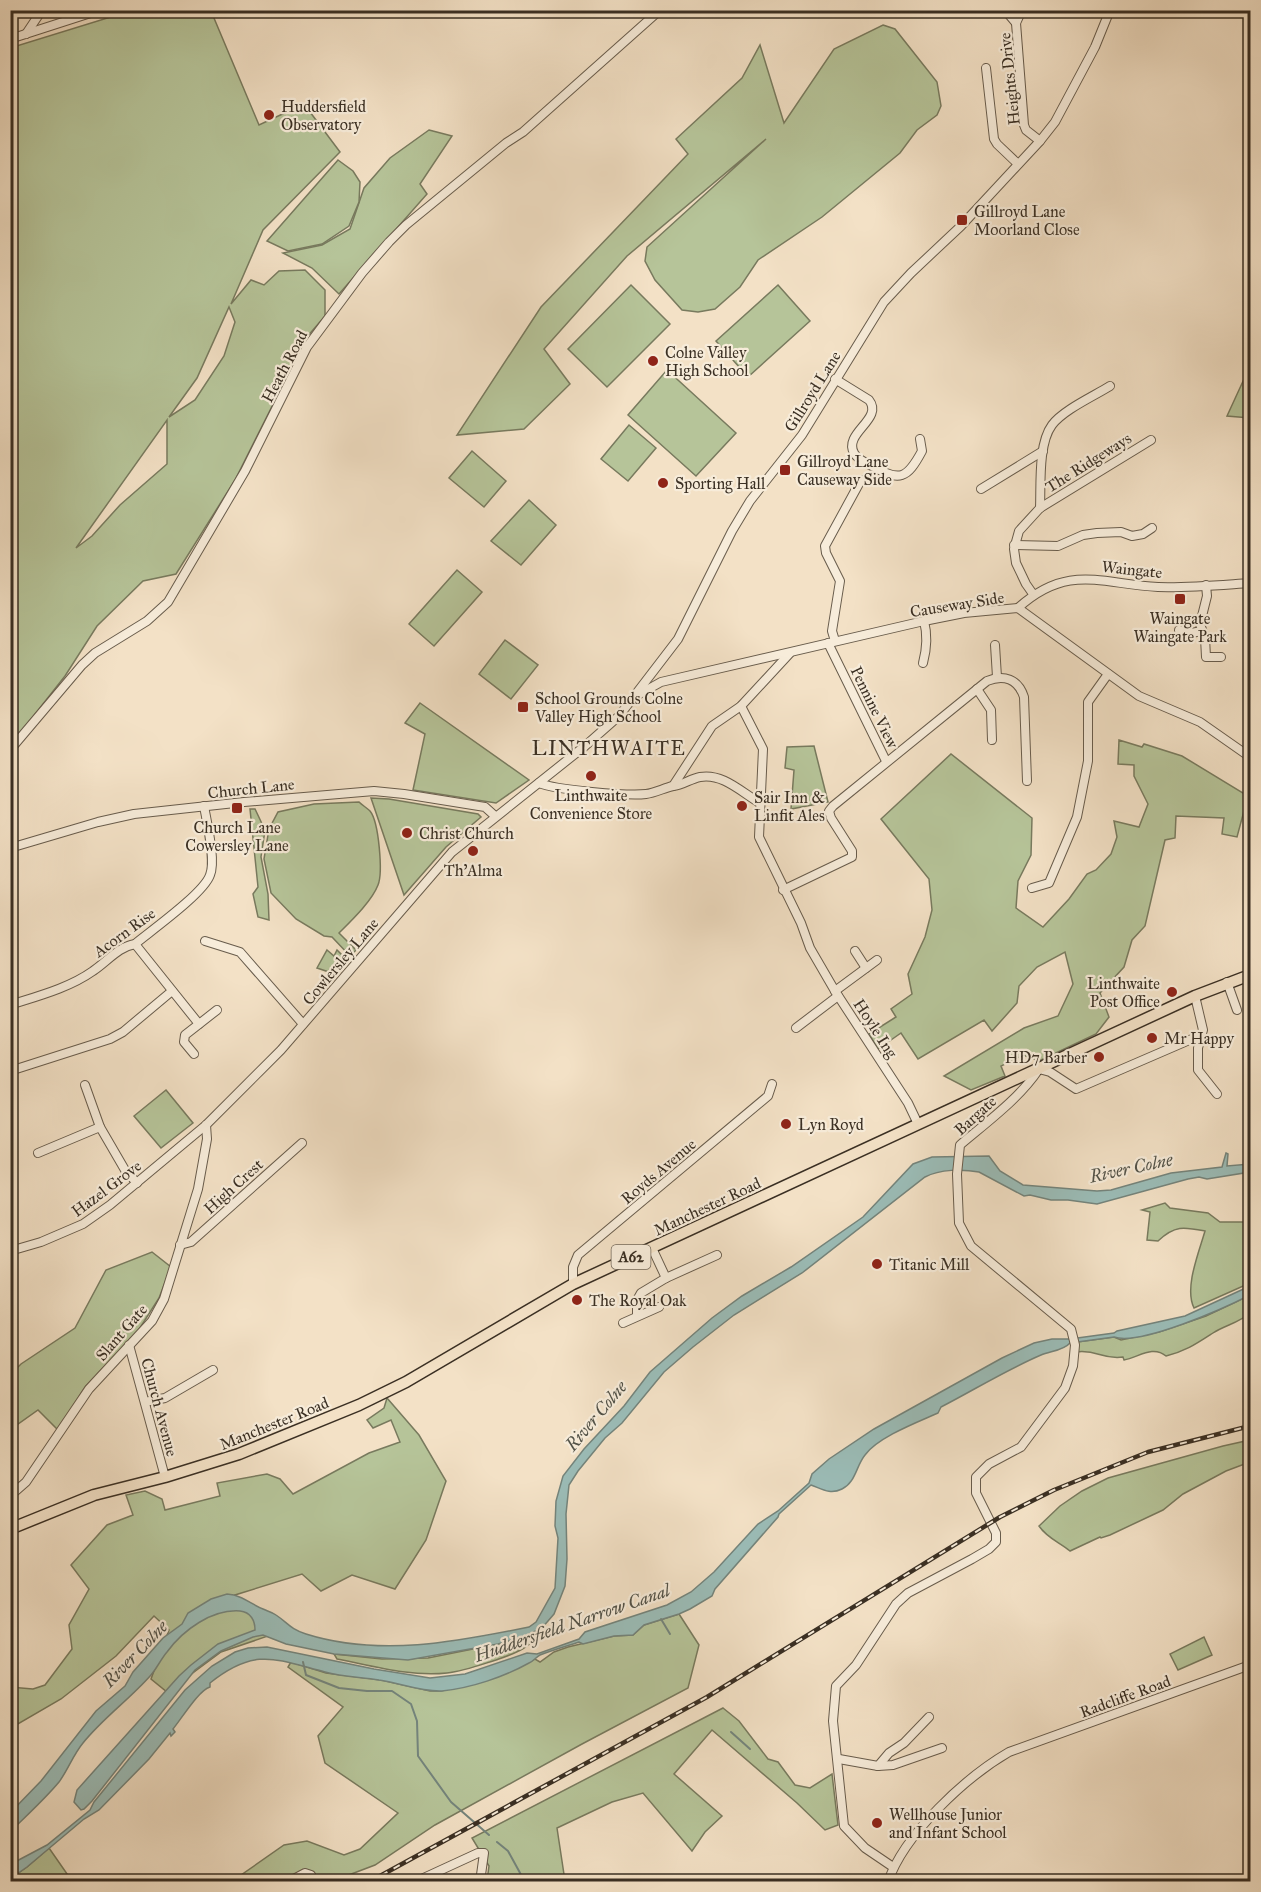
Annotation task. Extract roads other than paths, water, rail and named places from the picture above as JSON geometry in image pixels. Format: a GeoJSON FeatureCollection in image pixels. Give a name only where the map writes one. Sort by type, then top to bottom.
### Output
{"type":"FeatureCollection","features":[{"type":"Feature","properties":{"kind":"main road","name":"Manchester Road"},"geometry":{"type":"LineString","coordinates":[[10,1529],[94,1495],[165,1477],[239,1454],[359,1405],[406,1382],[573,1284],[1195,996],[1227,982],[1251,975]]}},
{"type":"Feature","properties":{"kind":"street"},"geometry":{"type":"LineString","coordinates":[[26,34],[42,10]]}},
{"type":"Feature","properties":{"kind":"street"},"geometry":{"type":"LineString","coordinates":[[10,39],[100,10]]}},
{"type":"Feature","properties":{"kind":"street","name":"Heath Road"},"geometry":{"type":"LineString","coordinates":[[10,750],[82,665],[95,653],[147,621],[168,602],[245,471],[308,347],[362,273],[389,242],[447,191],[523,132],[660,10]]}},
{"type":"Feature","properties":{"kind":"street"},"geometry":{"type":"LineString","coordinates":[[1005,10],[1016,23]]}},
{"type":"Feature","properties":{"kind":"street","name":"Heights Drive"},"geometry":{"type":"LineString","coordinates":[[1022,10],[1016,23],[1024,124],[1026,130],[1040,141]]}},
{"type":"Feature","properties":{"kind":"street","name":"Gillroyd Lane"},"geometry":{"type":"LineString","coordinates":[[538,784],[609,726],[678,639],[732,531],[750,501],[798,440],[884,302],[961,226],[1040,141],[1054,122],[1095,47],[1110,10]]}},
{"type":"Feature","properties":{"kind":"street"},"geometry":{"type":"LineString","coordinates":[[986,68],[994,139],[1018,164]]}},
{"type":"Feature","properties":{"kind":"street"},"geometry":{"type":"LineString","coordinates":[[835,379],[873,404],[872,412],[853,441],[854,454],[860,459],[892,476],[901,476],[910,470],[919,457],[922,451],[920,440]]}},
{"type":"Feature","properties":{"kind":"street","name":"The Ridgeways"},"geometry":{"type":"LineString","coordinates":[[1040,508],[1043,451],[1047,434],[1059,418],[1110,386]]}},
{"type":"Feature","properties":{"kind":"street","name":"The Ridgeways"},"geometry":{"type":"LineString","coordinates":[[1014,545],[1019,531],[1040,508],[1151,440]]}},
{"type":"Feature","properties":{"kind":"street","name":"The Ridgeways"},"geometry":{"type":"LineString","coordinates":[[981,489],[1043,451]]}},
{"type":"Feature","properties":{"kind":"street"},"geometry":{"type":"LineString","coordinates":[[831,642],[840,581],[826,553],[825,546],[861,480]]}},
{"type":"Feature","properties":{"kind":"street"},"geometry":{"type":"LineString","coordinates":[[1033,594],[1016,563],[1014,545],[1058,546],[1097,533],[1121,532],[1132,536],[1143,534],[1152,528]]}},
{"type":"Feature","properties":{"kind":"street","name":"Waingate"},"geometry":{"type":"LineString","coordinates":[[1018,608],[1033,594],[1063,582],[1081,578],[1158,587],[1251,583]]}},
{"type":"Feature","properties":{"kind":"street"},"geometry":{"type":"LineString","coordinates":[[1206,585],[1207,596],[1200,624],[1205,638],[1201,657],[1221,657]]}},
{"type":"Feature","properties":{"kind":"street","name":"Causeway Side"},"geometry":{"type":"LineString","coordinates":[[634,697],[661,682],[831,642],[964,613],[1018,608],[1139,696],[1200,722],[1251,757]]}},
{"type":"Feature","properties":{"kind":"street"},"geometry":{"type":"LineString","coordinates":[[923,663],[927,651],[924,621]]}},
{"type":"Feature","properties":{"kind":"street"},"geometry":{"type":"LineString","coordinates":[[1179,630],[1191,633],[1202,631]]}},
{"type":"Feature","properties":{"kind":"street","name":"Pennine View"},"geometry":{"type":"LineString","coordinates":[[783,890],[852,857],[852,851],[831,818],[830,811],[886,761],[831,642]]}},
{"type":"Feature","properties":{"kind":"street"},"geometry":{"type":"LineString","coordinates":[[995,645],[997,677]]}},
{"type":"Feature","properties":{"kind":"street"},"geometry":{"type":"LineString","coordinates":[[673,786],[712,726],[741,706],[791,652]]}},
{"type":"Feature","properties":{"kind":"street"},"geometry":{"type":"LineString","coordinates":[[1032,888],[1049,884],[1077,817],[1088,761],[1088,702],[1108,674]]}},
{"type":"Feature","properties":{"kind":"street"},"geometry":{"type":"LineString","coordinates":[[886,761],[987,681],[997,677],[1011,680],[1021,686],[1024,697],[1026,781]]}},
{"type":"Feature","properties":{"kind":"street"},"geometry":{"type":"LineString","coordinates":[[977,689],[991,710],[992,740]]}},
{"type":"Feature","properties":{"kind":"street","name":"Hoyle Ing"},"geometry":{"type":"LineString","coordinates":[[741,706],[763,749],[759,837],[801,923],[810,948],[908,1103],[918,1124]]}},
{"type":"Feature","properties":{"kind":"street"},"geometry":{"type":"LineString","coordinates":[[538,784],[580,790],[646,794],[680,785],[698,777],[710,776],[727,781],[759,803]]}},
{"type":"Feature","properties":{"kind":"street","name":"Cowlersley Lane"},"geometry":{"type":"LineString","coordinates":[[206,1125],[281,1050],[452,852],[538,784]]}},
{"type":"Feature","properties":{"kind":"street","name":"Church Lane"},"geometry":{"type":"LineString","coordinates":[[10,848],[134,814],[374,791],[484,807],[495,816]]}},
{"type":"Feature","properties":{"kind":"street","name":"Acorn Rise"},"geometry":{"type":"LineString","coordinates":[[10,1005],[65,985],[92,972],[125,946],[135,944],[199,891],[210,875],[211,853],[204,807]]}},
{"type":"Feature","properties":{"kind":"street"},"geometry":{"type":"LineString","coordinates":[[205,940],[240,952],[303,1024]]}},
{"type":"Feature","properties":{"kind":"street"},"geometry":{"type":"LineString","coordinates":[[135,944],[199,1024]]}},
{"type":"Feature","properties":{"kind":"street"},"geometry":{"type":"LineString","coordinates":[[855,951],[866,968]]}},
{"type":"Feature","properties":{"kind":"street"},"geometry":{"type":"LineString","coordinates":[[796,1028],[878,960]]}},
{"type":"Feature","properties":{"kind":"street"},"geometry":{"type":"LineString","coordinates":[[1227,982],[1237,1010]]}},
{"type":"Feature","properties":{"kind":"street"},"geometry":{"type":"LineString","coordinates":[[10,1071],[110,1039],[123,1032],[172,991]]}},
{"type":"Feature","properties":{"kind":"street"},"geometry":{"type":"LineString","coordinates":[[1195,996],[1203,1030],[1198,1048],[1198,1070],[1217,1094]]}},
{"type":"Feature","properties":{"kind":"street"},"geometry":{"type":"LineString","coordinates":[[194,1054],[183,1042],[185,1035],[217,1010]]}},
{"type":"Feature","properties":{"kind":"street"},"geometry":{"type":"LineString","coordinates":[[1039,1070],[1050,1072],[1076,1089],[1201,1035]]}},
{"type":"Feature","properties":{"kind":"street","name":"Bargate"},"geometry":{"type":"LineString","coordinates":[[839,1759],[833,1721],[836,1686],[856,1665],[896,1604],[908,1593],[972,1559],[996,1542],[996,1533],[976,1494],[976,1477],[989,1464],[1021,1447],[1065,1388],[1073,1366],[1075,1345],[1071,1329],[971,1246],[959,1223],[957,1174],[960,1145],[1012,1100],[1039,1070]]}},
{"type":"Feature","properties":{"kind":"street","name":"Royds Avenue"},"geometry":{"type":"LineString","coordinates":[[573,1284],[573,1267],[578,1255],[768,1096],[772,1084]]}},
{"type":"Feature","properties":{"kind":"street"},"geometry":{"type":"LineString","coordinates":[[85,1085],[100,1126],[125,1170],[138,1183]]}},
{"type":"Feature","properties":{"kind":"street","name":"Hazel Grove"},"geometry":{"type":"LineString","coordinates":[[10,1251],[41,1242],[83,1224],[138,1183],[206,1125]]}},
{"type":"Feature","properties":{"kind":"street","name":"Slant Gate"},"geometry":{"type":"LineString","coordinates":[[10,1496],[26,1482],[89,1389],[152,1322],[164,1299],[198,1189],[207,1140],[206,1125]]}},
{"type":"Feature","properties":{"kind":"street"},"geometry":{"type":"LineString","coordinates":[[38,1153],[100,1126]]}},
{"type":"Feature","properties":{"kind":"street","name":"High Crest"},"geometry":{"type":"LineString","coordinates":[[180,1245],[190,1242],[302,1143]]}},
{"type":"Feature","properties":{"kind":"street"},"geometry":{"type":"LineString","coordinates":[[652,1248],[666,1278]]}},
{"type":"Feature","properties":{"kind":"street"},"geometry":{"type":"LineString","coordinates":[[637,1316],[637,1300],[641,1293],[666,1278],[717,1255]]}},
{"type":"Feature","properties":{"kind":"street"},"geometry":{"type":"LineString","coordinates":[[623,1323],[659,1307]]}},
{"type":"Feature","properties":{"kind":"street","name":"Church Avenue"},"geometry":{"type":"LineString","coordinates":[[129,1345],[165,1477]]}},
{"type":"Feature","properties":{"kind":"street"},"geometry":{"type":"LineString","coordinates":[[145,1402],[165,1398],[213,1370]]}},
{"type":"Feature","properties":{"kind":"street","name":"Radcliffe Road"},"geometry":{"type":"LineString","coordinates":[[888,1881],[902,1853],[955,1791],[986,1765],[1009,1752],[1251,1665]]}},
{"type":"Feature","properties":{"kind":"street"},"geometry":{"type":"LineString","coordinates":[[878,1766],[929,1717]]}},
{"type":"Feature","properties":{"kind":"street"},"geometry":{"type":"LineString","coordinates":[[893,1867],[865,1848],[844,1826],[839,1759],[878,1766],[893,1765],[942,1748]]}},
{"type":"Feature","properties":{"kind":"street"},"geometry":{"type":"LineString","coordinates":[[415,1881],[478,1853],[484,1853],[480,1881]]}},
{"type":"Feature","properties":{"kind":"street"},"geometry":{"type":"LineString","coordinates":[[288,1881],[305,1873],[311,1875],[315,1881]]}},
{"type":"Feature","properties":{"kind":"water"},"geometry":{"type":"Polygon","coordinates":[[[1226,1153],[1228,1154],[1227,1166],[1250,1164],[1250,1172],[1207,1179],[1199,1177],[1188,1179],[1097,1204],[1024,1196],[979,1172],[952,1170],[925,1177],[802,1273],[734,1315],[693,1347],[664,1372],[622,1423],[605,1438],[569,1485],[566,1514],[565,1586],[554,1614],[542,1628],[523,1637],[498,1644],[408,1660],[334,1654],[286,1644],[263,1635],[253,1637],[221,1651],[195,1670],[92,1801],[81,1810],[74,1802],[77,1790],[179,1676],[218,1644],[255,1630],[252,1618],[247,1613],[229,1611],[219,1613],[199,1622],[181,1636],[151,1675],[83,1743],[53,1789],[11,1831],[10,1813],[41,1781],[96,1711],[125,1686],[133,1672],[163,1638],[182,1624],[188,1613],[211,1599],[227,1594],[234,1595],[274,1614],[293,1628],[306,1634],[361,1645],[418,1645],[446,1642],[529,1627],[536,1622],[555,1588],[558,1538],[555,1526],[556,1501],[563,1476],[584,1449],[624,1406],[650,1372],[712,1318],[863,1217],[913,1164],[932,1157],[989,1156],[1000,1171],[1023,1185],[1097,1191],[1111,1190],[1171,1173],[1222,1167],[1226,1153]]]}},
{"type":"Feature","properties":{"kind":"water"},"geometry":{"type":"Polygon","coordinates":[[[1250,1286],[1250,1295],[1162,1331],[1143,1336],[1070,1343],[1041,1355],[941,1407],[938,1413],[889,1436],[865,1455],[847,1486],[838,1491],[830,1491],[811,1485],[779,1514],[715,1589],[712,1596],[679,1614],[644,1625],[633,1635],[614,1636],[583,1644],[579,1642],[540,1655],[519,1668],[476,1685],[442,1691],[338,1675],[279,1660],[253,1660],[240,1664],[210,1683],[210,1687],[196,1699],[173,1729],[175,1732],[171,1736],[170,1733],[149,1759],[99,1810],[84,1819],[11,1878],[11,1864],[47,1845],[90,1810],[94,1802],[185,1690],[212,1666],[235,1652],[248,1648],[267,1647],[430,1678],[465,1674],[527,1653],[537,1654],[579,1639],[585,1632],[667,1605],[691,1592],[714,1572],[758,1524],[778,1511],[809,1483],[812,1474],[829,1459],[874,1429],[1002,1358],[1034,1343],[1114,1333],[1185,1316],[1250,1286]]]}},
{"type":"Feature","properties":{"kind":"waterway"},"geometry":{"type":"LineString","coordinates":[[661,1619],[670,1634]]}},
{"type":"Feature","properties":{"kind":"waterway"},"geometry":{"type":"LineString","coordinates":[[303,1662],[306,1675],[339,1688],[392,1691],[411,1704],[417,1721],[418,1756],[451,1802],[489,1835]]}},
{"type":"Feature","properties":{"kind":"waterway"},"geometry":{"type":"LineString","coordinates":[[731,1732],[750,1749]]}},
{"type":"Feature","properties":{"kind":"waterway"},"geometry":{"type":"LineString","coordinates":[[497,1842],[508,1851],[525,1882]]}},
{"type":"Feature","properties":{"kind":"railway"},"geometry":{"type":"LineString","coordinates":[[369,1882],[707,1697],[1000,1517],[1054,1490],[1148,1452],[1250,1426]]}},
{"type":"Feature","properties":{"kind":"place","name":"Huddersfield Observatory"},"geometry":{"type":"Point","coordinates":[269,115]}},
{"type":"Feature","properties":{"kind":"place","name":"Gillroyd Lane Moorland Close"},"geometry":{"type":"Point","coordinates":[962,220]}},
{"type":"Feature","properties":{"kind":"place","name":"Colne Valley High School"},"geometry":{"type":"Point","coordinates":[653,361]}},
{"type":"Feature","properties":{"kind":"place","name":"Gillroyd Lane Causeway Side"},"geometry":{"type":"Point","coordinates":[785,470]}},
{"type":"Feature","properties":{"kind":"place","name":"Sporting Hall"},"geometry":{"type":"Point","coordinates":[663,483]}},
{"type":"Feature","properties":{"kind":"place","name":"Waingate Waingate Park"},"geometry":{"type":"Point","coordinates":[1180,599]}},
{"type":"Feature","properties":{"kind":"place","name":"School Grounds Colne Valley High School"},"geometry":{"type":"Point","coordinates":[523,707]}},
{"type":"Feature","properties":{"kind":"place","name":"Linthwaite Convenience Store"},"geometry":{"type":"Point","coordinates":[591,776]}},
{"type":"Feature","properties":{"kind":"place","name":"Sair Inn & Linfit Ales"},"geometry":{"type":"Point","coordinates":[742,806]}},
{"type":"Feature","properties":{"kind":"place","name":"Church Lane Cowersley Lane"},"geometry":{"type":"Point","coordinates":[237,808]}},
{"type":"Feature","properties":{"kind":"place","name":"Christ Church"},"geometry":{"type":"Point","coordinates":[407,833]}},
{"type":"Feature","properties":{"kind":"place","name":"Th'Alma"},"geometry":{"type":"Point","coordinates":[473,851]}},
{"type":"Feature","properties":{"kind":"place","name":"Linthwaite Post Office"},"geometry":{"type":"Point","coordinates":[1172,992]}},
{"type":"Feature","properties":{"kind":"place","name":"Mr Happy"},"geometry":{"type":"Point","coordinates":[1152,1038]}},
{"type":"Feature","properties":{"kind":"place","name":"HD7 Barber"},"geometry":{"type":"Point","coordinates":[1099,1057]}},
{"type":"Feature","properties":{"kind":"place","name":"Lyn Royd"},"geometry":{"type":"Point","coordinates":[786,1124]}},
{"type":"Feature","properties":{"kind":"place","name":"Titanic Mill"},"geometry":{"type":"Point","coordinates":[877,1264]}},
{"type":"Feature","properties":{"kind":"place","name":"The Royal Oak"},"geometry":{"type":"Point","coordinates":[577,1300]}},
{"type":"Feature","properties":{"kind":"place","name":"Wellhouse Junior and Infant School"},"geometry":{"type":"Point","coordinates":[877,1823]}},
{"type":"Feature","properties":{"kind":"district","name":"LINTHWAITE"},"geometry":{"type":"Point","coordinates":[609,748]}},
{"type":"Feature","properties":{"kind":"water label","name":"River Colne"},"geometry":{"type":"Point","coordinates":[1131,1168]}},
{"type":"Feature","properties":{"kind":"water label","name":"River Colne"},"geometry":{"type":"Point","coordinates":[596,1416]}},
{"type":"Feature","properties":{"kind":"water label","name":"Huddersfield Narrow Canal"},"geometry":{"type":"Point","coordinates":[572,1623]}},
{"type":"Feature","properties":{"kind":"water label","name":"River Colne"},"geometry":{"type":"Point","coordinates":[135,1654]}}]}
